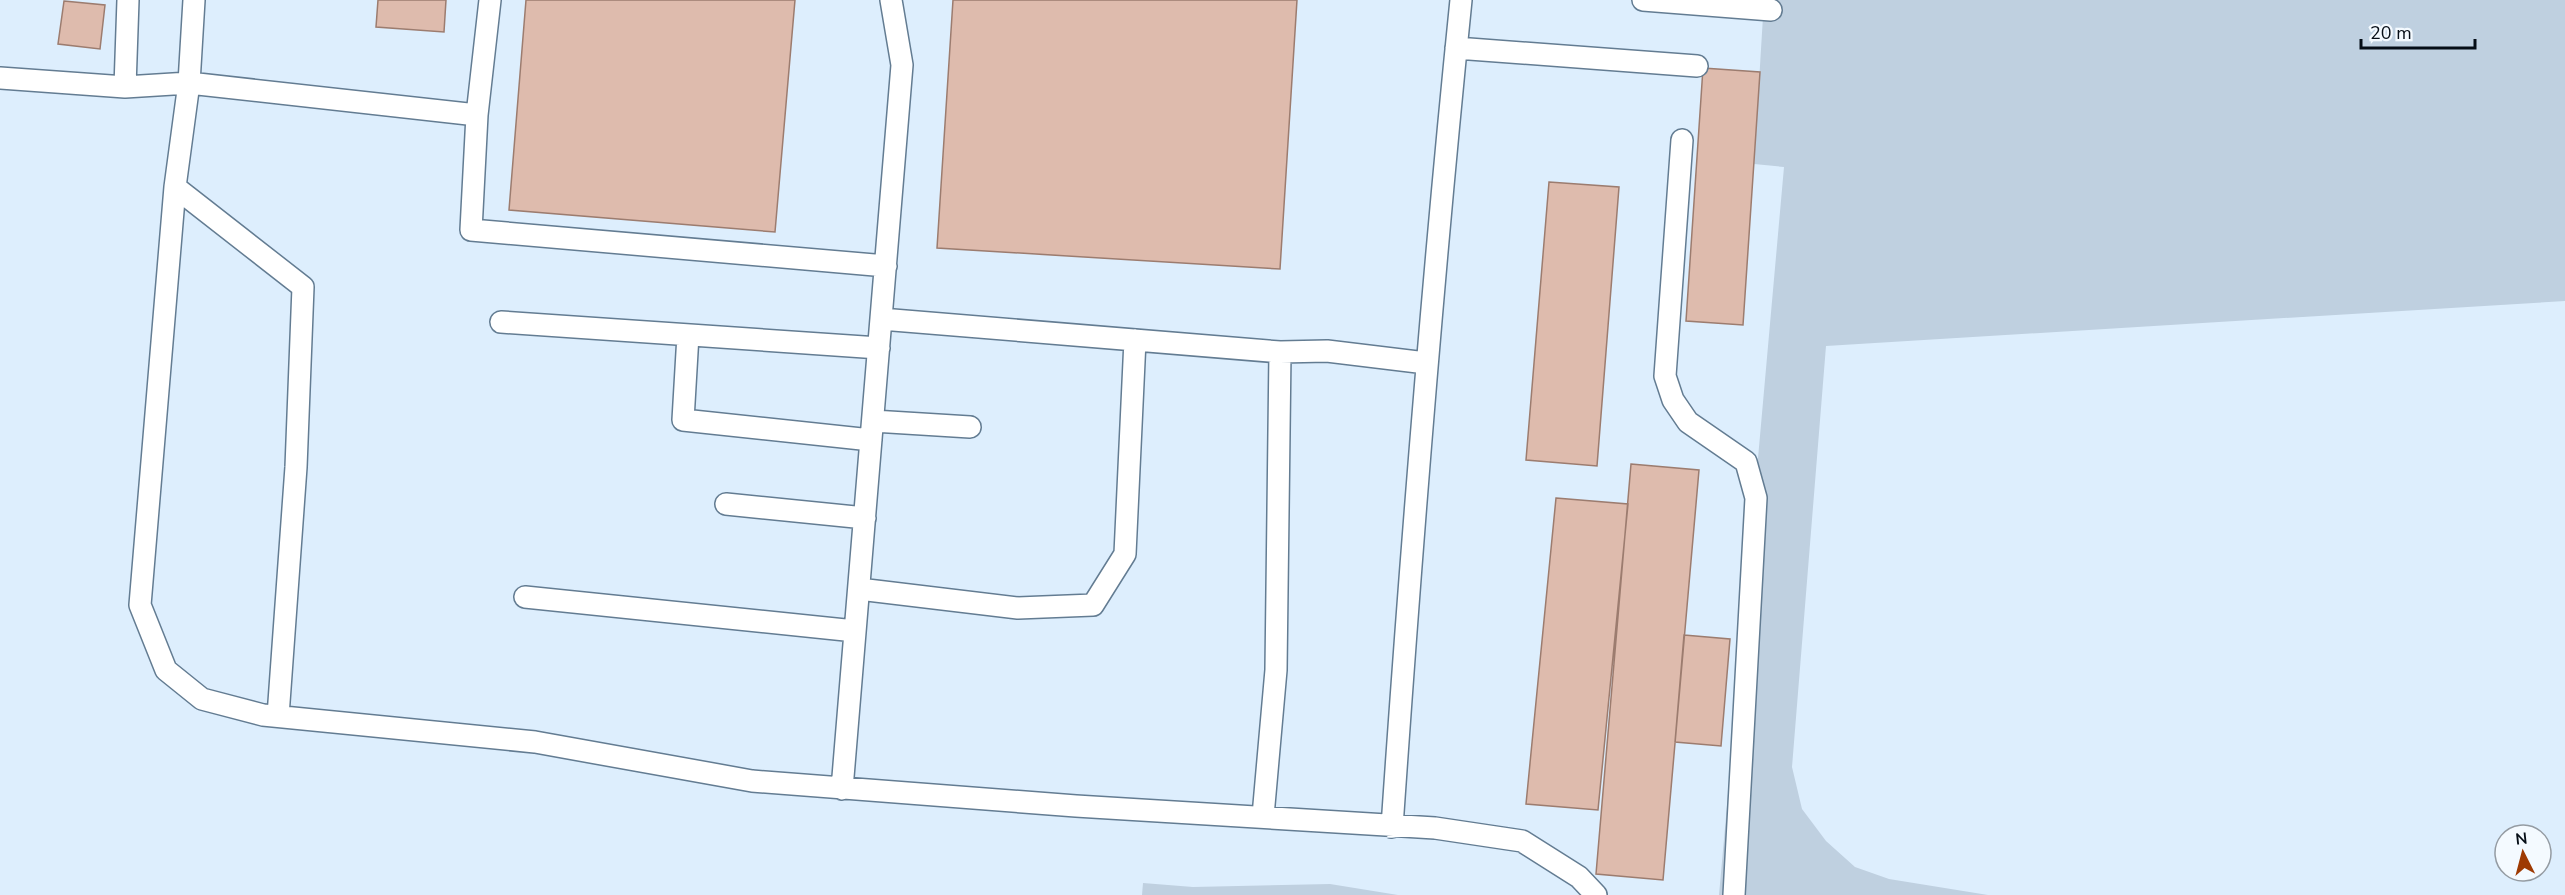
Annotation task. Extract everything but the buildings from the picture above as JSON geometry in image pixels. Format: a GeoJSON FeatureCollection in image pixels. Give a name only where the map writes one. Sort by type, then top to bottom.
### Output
{"type":"FeatureCollection","features":[{"type":"Feature","properties":{"kind":"lane"},"geometry":{"type":"LineString","coordinates":[[125,87],[128,0]]}},
{"type":"Feature","properties":{"kind":"lane"},"geometry":{"type":"LineString","coordinates":[[194,0],[189,83],[175,187],[140,605],[166,670],[202,699],[263,715],[535,742],[752,781],[1392,827],[1435,828],[1522,841],[1579,877],[1596,895]]}},
{"type":"Feature","properties":{"kind":"lane"},"geometry":{"type":"LineString","coordinates":[[490,0],[477,115],[471,230],[886,266]]}},
{"type":"Feature","properties":{"kind":"lane"},"geometry":{"type":"LineString","coordinates":[[842,789],[902,65],[891,0]]}},
{"type":"Feature","properties":{"kind":"lane"},"geometry":{"type":"LineString","coordinates":[[1392,827],[1426,363],[1461,0]]}},
{"type":"Feature","properties":{"kind":"lane"},"geometry":{"type":"LineString","coordinates":[[1642,0],[1771,10]]}},
{"type":"Feature","properties":{"kind":"lane"},"geometry":{"type":"LineString","coordinates":[[1456,48],[1697,66]]}},
{"type":"Feature","properties":{"kind":"lane"},"geometry":{"type":"LineString","coordinates":[[0,78],[125,87],[189,83],[477,115]]}},
{"type":"Feature","properties":{"kind":"lane"},"geometry":{"type":"LineString","coordinates":[[1682,140],[1665,376],[1673,400],[1689,422],[1746,462],[1756,498],[1734,895]]}},
{"type":"Feature","properties":{"kind":"lane"},"geometry":{"type":"LineString","coordinates":[[175,187],[303,287],[296,467],[278,716]]}},
{"type":"Feature","properties":{"kind":"lane"},"geometry":{"type":"LineString","coordinates":[[881,319],[1280,352],[1328,351],[1426,363]]}},
{"type":"Feature","properties":{"kind":"lane"},"geometry":{"type":"LineString","coordinates":[[501,322],[879,348]]}},
{"type":"Feature","properties":{"kind":"lane"},"geometry":{"type":"LineString","coordinates":[[688,335],[683,420],[872,431],[970,427]]}},
{"type":"Feature","properties":{"kind":"lane"},"geometry":{"type":"LineString","coordinates":[[859,589],[1018,608],[1093,605],[1125,554],[1135,340]]}},
{"type":"Feature","properties":{"kind":"lane"},"geometry":{"type":"LineString","coordinates":[[1263,816],[1276,670],[1280,352]]}},
{"type":"Feature","properties":{"kind":"lane"},"geometry":{"type":"LineString","coordinates":[[726,504],[865,518]]}},
{"type":"Feature","properties":{"kind":"lane"},"geometry":{"type":"LineString","coordinates":[[525,597],[855,632]]}},
{"type":"Feature","properties":{"kind":"shaded area"},"geometry":{"type":"Polygon","coordinates":[[[1764,0],[2565,0],[2565,301],[1826,346],[1792,767],[1802,809],[1826,841],[1855,867],[1889,879],[1988,895],[1719,895],[1784,167],[1754,164],[1764,0]]]}},
{"type":"Feature","properties":{"kind":"shaded area"},"geometry":{"type":"Polygon","coordinates":[[[1143,883],[1193,887],[1330,884],[1398,895],[1142,895],[1143,883]]]}}]}
